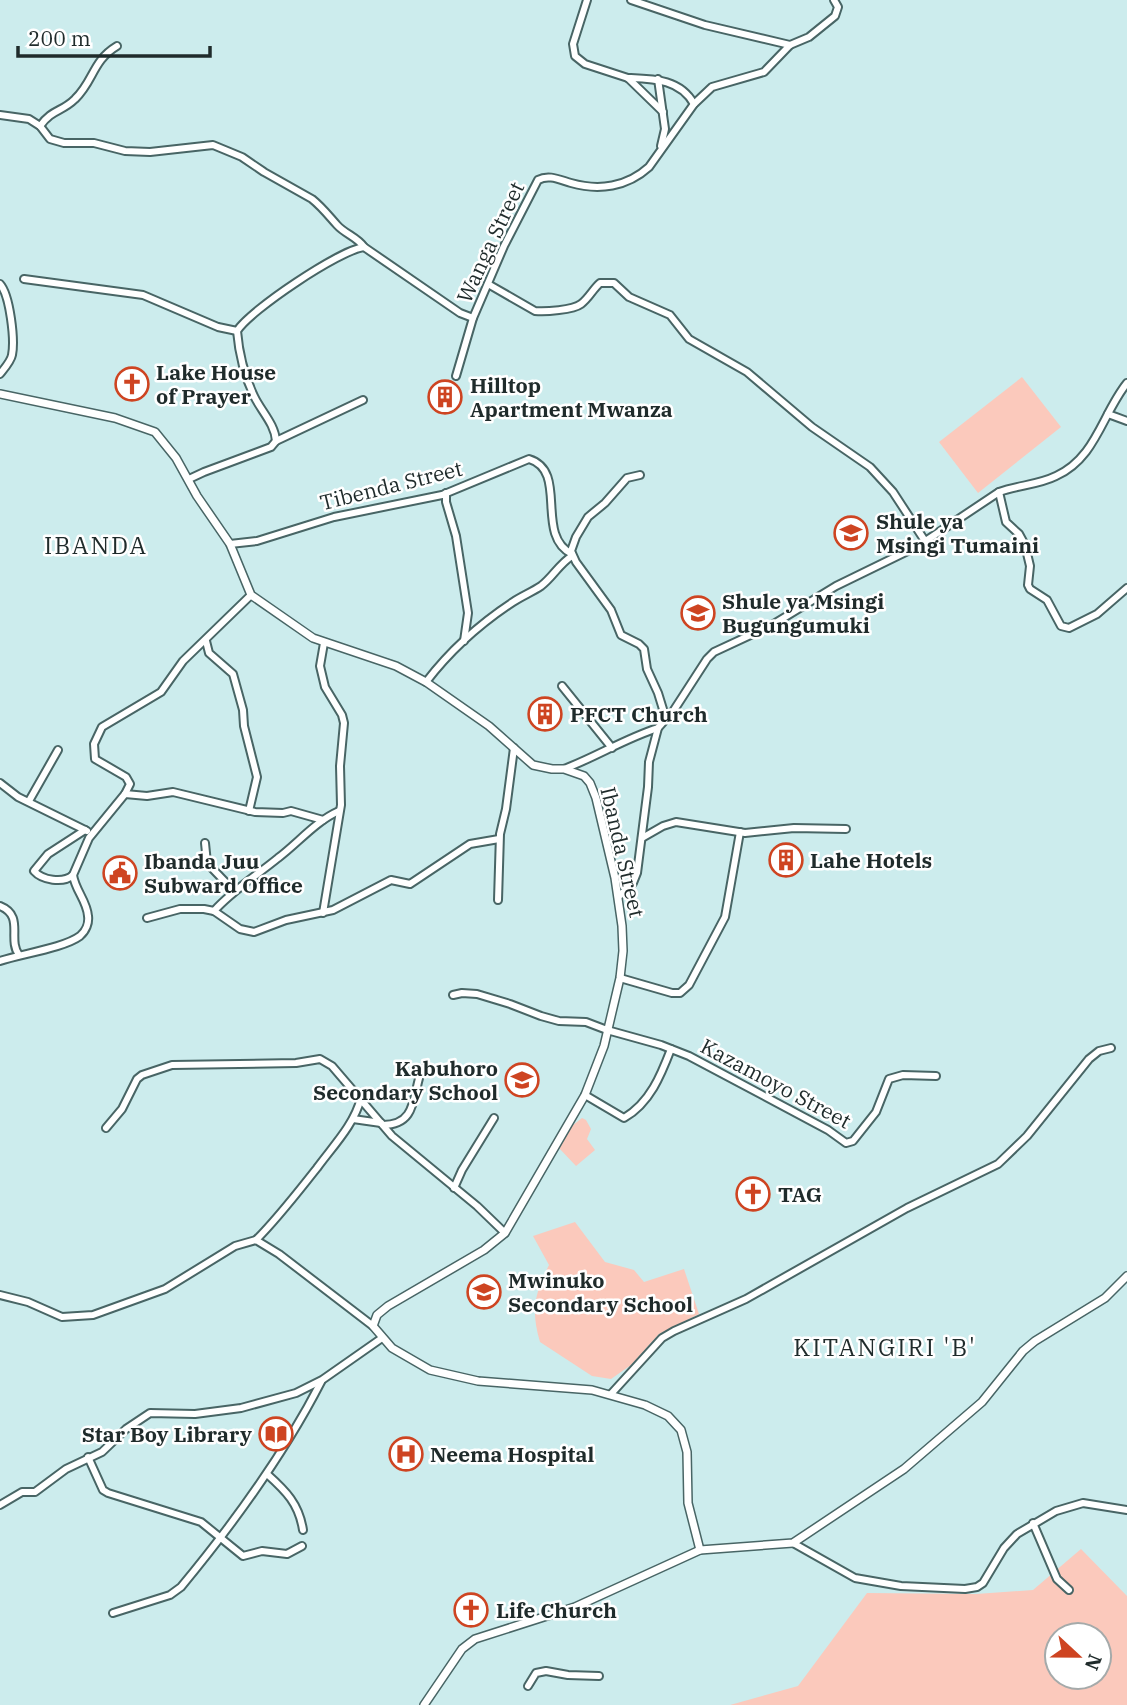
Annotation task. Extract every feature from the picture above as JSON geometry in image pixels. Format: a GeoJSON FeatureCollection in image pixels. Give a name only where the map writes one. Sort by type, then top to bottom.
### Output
{"type":"FeatureCollection","features":[{"type":"Feature","properties":{"kind":"street"},"geometry":{"type":"LineString","coordinates":[[587,0],[573,44],[575,56],[585,64],[628,78],[658,79],[683,90],[694,104]]}},
{"type":"Feature","properties":{"kind":"street"},"geometry":{"type":"LineString","coordinates":[[631,0],[705,25],[790,45]]}},
{"type":"Feature","properties":{"kind":"street","name":"Wanga Street"},"geometry":{"type":"LineString","coordinates":[[0,115],[22,117],[40,126],[50,139],[64,144],[94,143],[125,151],[150,152],[206,145],[229,150],[312,199],[324,208],[339,228],[460,313],[473,318],[504,246],[538,180],[549,177],[589,187],[610,187],[640,175],[649,167],[694,104],[717,85],[764,72],[790,45],[809,37],[838,13],[834,0]]}},
{"type":"Feature","properties":{"kind":"street"},"geometry":{"type":"LineString","coordinates":[[40,126],[51,113],[77,97],[101,57],[117,46]]}},
{"type":"Feature","properties":{"kind":"street"},"geometry":{"type":"LineString","coordinates":[[628,78],[663,112]]}},
{"type":"Feature","properties":{"kind":"street"},"geometry":{"type":"LineString","coordinates":[[658,79],[665,129],[659,151]]}},
{"type":"Feature","properties":{"kind":"street"},"geometry":{"type":"LineString","coordinates":[[276,441],[274,429],[254,397],[243,370],[237,331],[243,323],[287,289],[355,248],[365,247]]}},
{"type":"Feature","properties":{"kind":"street"},"geometry":{"type":"LineString","coordinates":[[24,279],[143,295],[218,327],[237,331]]}},
{"type":"Feature","properties":{"kind":"street"},"geometry":{"type":"LineString","coordinates":[[488,284],[541,312],[579,306],[600,283],[614,283],[635,300],[670,315],[689,339],[747,372],[812,427],[870,467],[893,492],[925,541]]}},
{"type":"Feature","properties":{"kind":"street"},"geometry":{"type":"LineString","coordinates":[[0,284],[8,299],[13,356],[0,374]]}},
{"type":"Feature","properties":{"kind":"street"},"geometry":{"type":"LineString","coordinates":[[456,376],[473,318]]}},
{"type":"Feature","properties":{"kind":"street"},"geometry":{"type":"LineString","coordinates":[[618,897],[635,878],[642,838],[649,762],[658,728],[701,666],[714,652],[772,625],[836,586],[873,570],[925,541],[999,492],[1014,486],[1035,484],[1069,470],[1081,460],[1127,383]]}},
{"type":"Feature","properties":{"kind":"street"},"geometry":{"type":"LineString","coordinates":[[0,394],[116,418],[155,432],[167,446],[230,544],[251,594],[176,668],[161,692],[112,720],[97,735],[94,744],[95,759],[126,777],[130,785],[125,794],[89,831],[48,854],[34,871],[39,876],[68,880],[73,875],[89,831]]}},
{"type":"Feature","properties":{"kind":"street"},"geometry":{"type":"LineString","coordinates":[[189,479],[271,447],[276,441],[363,400]]}},
{"type":"Feature","properties":{"kind":"street"},"geometry":{"type":"LineString","coordinates":[[1108,414],[1127,421]]}},
{"type":"Feature","properties":{"kind":"street","name":"Tibenda Street"},"geometry":{"type":"LineString","coordinates":[[230,544],[257,541],[334,517],[446,493],[521,460],[529,459],[539,462],[549,486],[555,540],[572,555]]}},
{"type":"Feature","properties":{"kind":"street"},"geometry":{"type":"LineString","coordinates":[[640,475],[627,478],[606,503],[588,517],[572,546],[572,555],[611,610],[621,635],[644,649],[647,669],[666,719]]}},
{"type":"Feature","properties":{"kind":"street"},"geometry":{"type":"LineString","coordinates":[[999,492],[1006,522],[1026,545],[1030,566],[1028,585],[1047,600],[1061,626],[1069,628],[1097,614],[1127,588]]}},
{"type":"Feature","properties":{"kind":"street"},"geometry":{"type":"LineString","coordinates":[[446,493],[468,613],[464,641]]}},
{"type":"Feature","properties":{"kind":"street"},"geometry":{"type":"LineString","coordinates":[[426,682],[443,660],[464,641],[510,604],[543,584],[572,555]]}},
{"type":"Feature","properties":{"kind":"street","name":"Ibanda Street"},"geometry":{"type":"LineString","coordinates":[[251,594],[303,632],[324,643],[396,666],[426,682],[489,726],[533,765],[564,769],[584,776],[590,783],[601,814],[618,897],[623,951],[620,978],[598,1062],[585,1095],[505,1233],[484,1250],[388,1306],[377,1315],[373,1326]]}},
{"type":"Feature","properties":{"kind":"street"},"geometry":{"type":"LineString","coordinates":[[206,641],[209,653],[233,674],[243,710],[244,726],[257,777],[249,811]]}},
{"type":"Feature","properties":{"kind":"street"},"geometry":{"type":"LineString","coordinates":[[323,913],[339,811],[344,723],[325,687],[320,666],[324,643]]}},
{"type":"Feature","properties":{"kind":"street"},"geometry":{"type":"LineString","coordinates":[[562,686],[612,748]]}},
{"type":"Feature","properties":{"kind":"street"},"geometry":{"type":"LineString","coordinates":[[564,769],[658,728]]}},
{"type":"Feature","properties":{"kind":"street"},"geometry":{"type":"LineString","coordinates":[[498,900],[499,839],[514,748]]}},
{"type":"Feature","properties":{"kind":"street"},"geometry":{"type":"LineString","coordinates":[[29,801],[58,750]]}},
{"type":"Feature","properties":{"kind":"street"},"geometry":{"type":"LineString","coordinates":[[0,783],[9,791],[89,831]]}},
{"type":"Feature","properties":{"kind":"street"},"geometry":{"type":"LineString","coordinates":[[125,794],[147,796],[167,792],[190,795],[249,811],[273,814],[290,811],[323,820]]}},
{"type":"Feature","properties":{"kind":"street"},"geometry":{"type":"LineString","coordinates":[[214,911],[234,891],[323,820],[339,811]]}},
{"type":"Feature","properties":{"kind":"street"},"geometry":{"type":"LineString","coordinates":[[642,838],[676,822],[740,832],[794,828],[846,829]]}},
{"type":"Feature","properties":{"kind":"street"},"geometry":{"type":"LineString","coordinates":[[620,978],[672,993],[681,992],[689,985],[725,917],[740,832]]}},
{"type":"Feature","properties":{"kind":"street"},"geometry":{"type":"LineString","coordinates":[[147,918],[191,908],[214,911],[240,929],[254,932],[300,916],[323,913],[359,898],[391,880],[410,884],[470,844],[499,839]]}},
{"type":"Feature","properties":{"kind":"street"},"geometry":{"type":"LineString","coordinates":[[205,843],[207,863],[234,891]]}},
{"type":"Feature","properties":{"kind":"street"},"geometry":{"type":"LineString","coordinates":[[0,961],[79,937],[89,919],[73,875]]}},
{"type":"Feature","properties":{"kind":"street"},"geometry":{"type":"LineString","coordinates":[[0,906],[6,908],[13,918],[16,927],[15,949],[19,955]]}},
{"type":"Feature","properties":{"kind":"street","name":"Kazamoyo Street"},"geometry":{"type":"LineString","coordinates":[[453,995],[477,995],[559,1021],[586,1022],[671,1049],[848,1143],[853,1141],[876,1112],[889,1079],[902,1074],[936,1076]]}},
{"type":"Feature","properties":{"kind":"street"},"geometry":{"type":"LineString","coordinates":[[611,1394],[662,1338],[746,1299],[907,1208],[998,1164],[1027,1136],[1089,1059],[1100,1051],[1111,1048]]}},
{"type":"Feature","properties":{"kind":"street"},"geometry":{"type":"LineString","coordinates":[[585,1095],[624,1118],[651,1093],[671,1049]]}},
{"type":"Feature","properties":{"kind":"street"},"geometry":{"type":"LineString","coordinates":[[106,1128],[122,1109],[137,1079],[173,1065],[296,1063],[320,1059],[332,1066],[406,1149],[477,1206],[505,1233]]}},
{"type":"Feature","properties":{"kind":"street"},"geometry":{"type":"LineString","coordinates":[[353,1119],[395,1125],[409,1115],[422,1069]]}},
{"type":"Feature","properties":{"kind":"street"},"geometry":{"type":"LineString","coordinates":[[0,1295],[29,1302],[62,1317],[93,1315],[165,1289],[235,1246],[256,1240],[278,1217],[353,1119],[361,1098]]}},
{"type":"Feature","properties":{"kind":"street"},"geometry":{"type":"LineString","coordinates":[[454,1188],[494,1118]]}},
{"type":"Feature","properties":{"kind":"street"},"geometry":{"type":"LineString","coordinates":[[256,1240],[279,1254],[317,1286],[373,1326],[391,1348],[418,1364],[452,1377],[611,1394],[668,1416],[681,1430],[687,1452],[688,1503],[700,1550]]}},
{"type":"Feature","properties":{"kind":"street"},"geometry":{"type":"LineString","coordinates":[[424,1705],[461,1649],[475,1639],[575,1607],[700,1550],[793,1543],[904,1469],[982,1402],[1017,1358],[1035,1341],[1105,1298],[1127,1276]]}},
{"type":"Feature","properties":{"kind":"street"},"geometry":{"type":"LineString","coordinates":[[0,1505],[22,1492],[35,1492],[66,1469],[102,1452],[126,1429],[150,1413],[195,1414],[242,1408],[296,1393],[322,1380],[382,1338]]}},
{"type":"Feature","properties":{"kind":"street"},"geometry":{"type":"LineString","coordinates":[[113,1613],[176,1592],[222,1536],[267,1474],[302,1419],[322,1380]]}},
{"type":"Feature","properties":{"kind":"street"},"geometry":{"type":"LineString","coordinates":[[88,1457],[103,1490],[193,1519],[222,1536],[243,1556],[262,1550],[287,1554],[302,1546]]}},
{"type":"Feature","properties":{"kind":"street"},"geometry":{"type":"LineString","coordinates":[[267,1474],[293,1499],[303,1530]]}},
{"type":"Feature","properties":{"kind":"street"},"geometry":{"type":"LineString","coordinates":[[793,1543],[855,1578],[892,1586],[965,1589],[983,1583],[1004,1548],[1017,1534],[1071,1504],[1083,1503],[1127,1510]]}},
{"type":"Feature","properties":{"kind":"street"},"geometry":{"type":"LineString","coordinates":[[1033,1523],[1057,1578],[1069,1590]]}},
{"type":"Feature","properties":{"kind":"street"},"geometry":{"type":"LineString","coordinates":[[528,1686],[536,1673],[546,1671],[598,1676]]}},
{"type":"Feature","properties":{"kind":"shaded area"},"geometry":{"type":"Polygon","coordinates":[[[1022,377],[1061,427],[978,493],[939,442],[1022,377]]]}},
{"type":"Feature","properties":{"kind":"shaded area"},"geometry":{"type":"Polygon","coordinates":[[[582,1118],[591,1129],[587,1139],[595,1150],[576,1166],[559,1148],[568,1129],[582,1118]]]}},
{"type":"Feature","properties":{"kind":"shaded area"},"geometry":{"type":"Polygon","coordinates":[[[575,1222],[605,1262],[634,1270],[644,1282],[684,1269],[699,1314],[659,1334],[631,1365],[611,1379],[592,1376],[540,1342],[537,1331],[536,1303],[549,1265],[533,1236],[575,1222]]]}},
{"type":"Feature","properties":{"kind":"shaded area"},"geometry":{"type":"Polygon","coordinates":[[[1081,1549],[1127,1596],[1127,1705],[730,1705],[798,1686],[867,1593],[976,1594],[1033,1590],[1081,1549]]]}},
{"type":"Feature","properties":{"kind":"place","name":"Lake House of Prayer"},"geometry":{"type":"Point","coordinates":[132,384]}},
{"type":"Feature","properties":{"kind":"place","name":"Hilltop Apartment Mwanza"},"geometry":{"type":"Point","coordinates":[445,397]}},
{"type":"Feature","properties":{"kind":"place","name":"Shule ya Msingi Tumaini"},"geometry":{"type":"Point","coordinates":[851,533]}},
{"type":"Feature","properties":{"kind":"place","name":"Shule ya Msingi Bugungumuki"},"geometry":{"type":"Point","coordinates":[698,613]}},
{"type":"Feature","properties":{"kind":"place","name":"PFCT Church"},"geometry":{"type":"Point","coordinates":[545,714]}},
{"type":"Feature","properties":{"kind":"place","name":"Lahe Hotels"},"geometry":{"type":"Point","coordinates":[786,860]}},
{"type":"Feature","properties":{"kind":"place","name":"Ibanda Juu Subward Office"},"geometry":{"type":"Point","coordinates":[120,873]}},
{"type":"Feature","properties":{"kind":"place","name":"Kabuhoro Secondary School"},"geometry":{"type":"Point","coordinates":[522,1080]}},
{"type":"Feature","properties":{"kind":"place","name":"TAG"},"geometry":{"type":"Point","coordinates":[753,1194]}},
{"type":"Feature","properties":{"kind":"place","name":"Mwinuko Secondary School"},"geometry":{"type":"Point","coordinates":[484,1292]}},
{"type":"Feature","properties":{"kind":"place","name":"Star Boy Library"},"geometry":{"type":"Point","coordinates":[276,1434]}},
{"type":"Feature","properties":{"kind":"place","name":"Neema Hospital"},"geometry":{"type":"Point","coordinates":[406,1454]}},
{"type":"Feature","properties":{"kind":"place","name":"Life Church"},"geometry":{"type":"Point","coordinates":[471,1610]}},
{"type":"Feature","properties":{"kind":"district","name":"IBANDA"},"geometry":{"type":"Point","coordinates":[96,545]}},
{"type":"Feature","properties":{"kind":"district","name":"KITANGIRI 'B'"},"geometry":{"type":"Point","coordinates":[885,1347]}}]}
